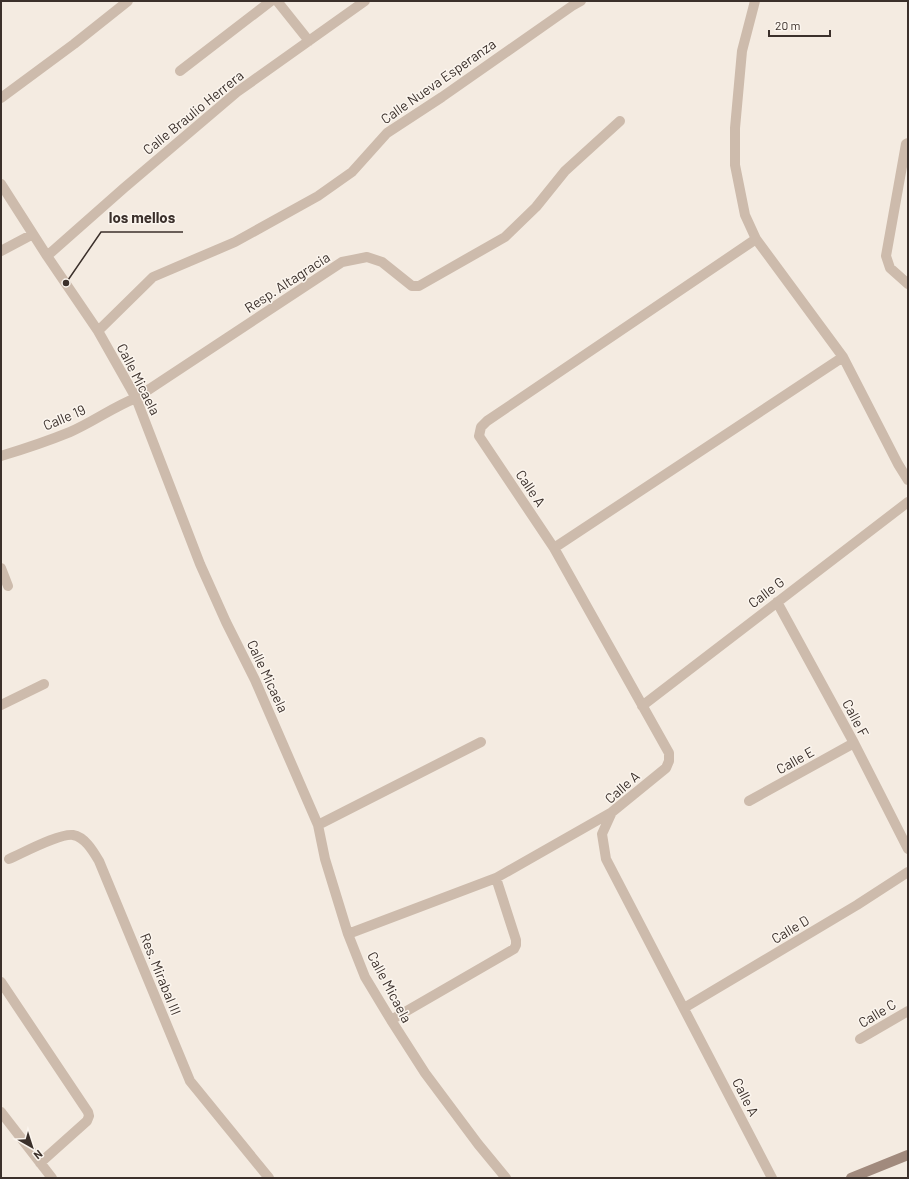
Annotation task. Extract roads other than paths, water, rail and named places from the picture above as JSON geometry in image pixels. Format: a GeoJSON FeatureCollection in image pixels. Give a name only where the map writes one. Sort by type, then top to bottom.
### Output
{"type":"FeatureCollection","features":[{"type":"Feature","properties":{"kind":"street"},"geometry":{"type":"LineString","coordinates":[[1,98],[74,44],[128,1]]}},
{"type":"Feature","properties":{"kind":"street"},"geometry":{"type":"LineString","coordinates":[[180,71],[271,1]]}},
{"type":"Feature","properties":{"kind":"street"},"geometry":{"type":"LineString","coordinates":[[277,1],[309,41]]}},
{"type":"Feature","properties":{"kind":"street","name":"Calle Braulio Herrera"},"geometry":{"type":"LineString","coordinates":[[47,256],[237,92],[365,1]]}},
{"type":"Feature","properties":{"kind":"street","name":"Calle Nueva Esperanza"},"geometry":{"type":"LineString","coordinates":[[98,331],[153,277],[235,242],[318,196],[352,172],[387,133],[581,1]]}},
{"type":"Feature","properties":{"kind":"street"},"geometry":{"type":"LineString","coordinates":[[755,1],[742,51],[735,136],[735,165],[745,215],[756,239],[843,357],[898,464],[908,480]]}},
{"type":"Feature","properties":{"kind":"street","name":"Resp. Altagracia"},"geometry":{"type":"LineString","coordinates":[[136,398],[342,262],[367,257],[382,262],[412,286],[419,286],[505,237],[536,207],[565,170],[620,120]]}},
{"type":"Feature","properties":{"kind":"street"},"geometry":{"type":"LineString","coordinates":[[908,143],[906,144],[886,256],[890,268],[908,284]]}},
{"type":"Feature","properties":{"kind":"street","name":"Calle Micaela"},"geometry":{"type":"LineString","coordinates":[[1,184],[47,256],[98,331],[136,398],[200,564],[226,622],[255,680],[318,825],[325,859],[348,934],[365,977],[425,1073],[478,1144],[506,1178]]}},
{"type":"Feature","properties":{"kind":"street"},"geometry":{"type":"LineString","coordinates":[[1,250],[33,234]]}},
{"type":"Feature","properties":{"kind":"street","name":"Calle A"},"geometry":{"type":"LineString","coordinates":[[756,239],[487,421],[481,427],[479,436],[554,548],[669,753],[669,761],[666,768],[612,812],[602,834],[606,859],[772,1178]]}},
{"type":"Feature","properties":{"kind":"street"},"geometry":{"type":"LineString","coordinates":[[554,548],[843,357]]}},
{"type":"Feature","properties":{"kind":"street","name":"Calle 19"},"geometry":{"type":"LineString","coordinates":[[1,456],[70,432],[125,402],[136,398]]}},
{"type":"Feature","properties":{"kind":"street","name":"Calle G"},"geometry":{"type":"LineString","coordinates":[[642,706],[908,502]]}},
{"type":"Feature","properties":{"kind":"street"},"geometry":{"type":"LineString","coordinates":[[1,568],[8,586]]}},
{"type":"Feature","properties":{"kind":"street","name":"Calle F"},"geometry":{"type":"LineString","coordinates":[[777,602],[854,743],[908,849]]}},
{"type":"Feature","properties":{"kind":"street"},"geometry":{"type":"LineString","coordinates":[[1,705],[44,684]]}},
{"type":"Feature","properties":{"kind":"street"},"geometry":{"type":"LineString","coordinates":[[318,825],[481,742]]}},
{"type":"Feature","properties":{"kind":"street","name":"Calle E"},"geometry":{"type":"LineString","coordinates":[[750,801],[854,743]]}},
{"type":"Feature","properties":{"kind":"street"},"geometry":{"type":"LineString","coordinates":[[348,934],[496,878],[612,812]]}},
{"type":"Feature","properties":{"kind":"street","name":"Res. Mirabal III"},"geometry":{"type":"LineString","coordinates":[[9,859],[62,836],[74,835],[83,839],[99,861],[190,1081],[269,1178]]}},
{"type":"Feature","properties":{"kind":"street","name":"Calle D"},"geometry":{"type":"LineString","coordinates":[[684,1008],[857,905],[908,872]]}},
{"type":"Feature","properties":{"kind":"street"},"geometry":{"type":"LineString","coordinates":[[391,1020],[514,949],[516,940],[496,878]]}},
{"type":"Feature","properties":{"kind":"street"},"geometry":{"type":"LineString","coordinates":[[1,982],[88,1112],[89,1116],[87,1121],[40,1163]]}},
{"type":"Feature","properties":{"kind":"street","name":"Calle C"},"geometry":{"type":"LineString","coordinates":[[860,1039],[908,1011]]}},
{"type":"Feature","properties":{"kind":"street"},"geometry":{"type":"LineString","coordinates":[[1,1112],[52,1178]]}},
{"type":"Feature","properties":{"kind":"street"},"geometry":{"type":"LineString","coordinates":[[851,1178],[908,1155]]}},
{"type":"Feature","properties":{"kind":"place","name":"los mellos"},"geometry":{"type":"Point","coordinates":[66,283]}}]}
